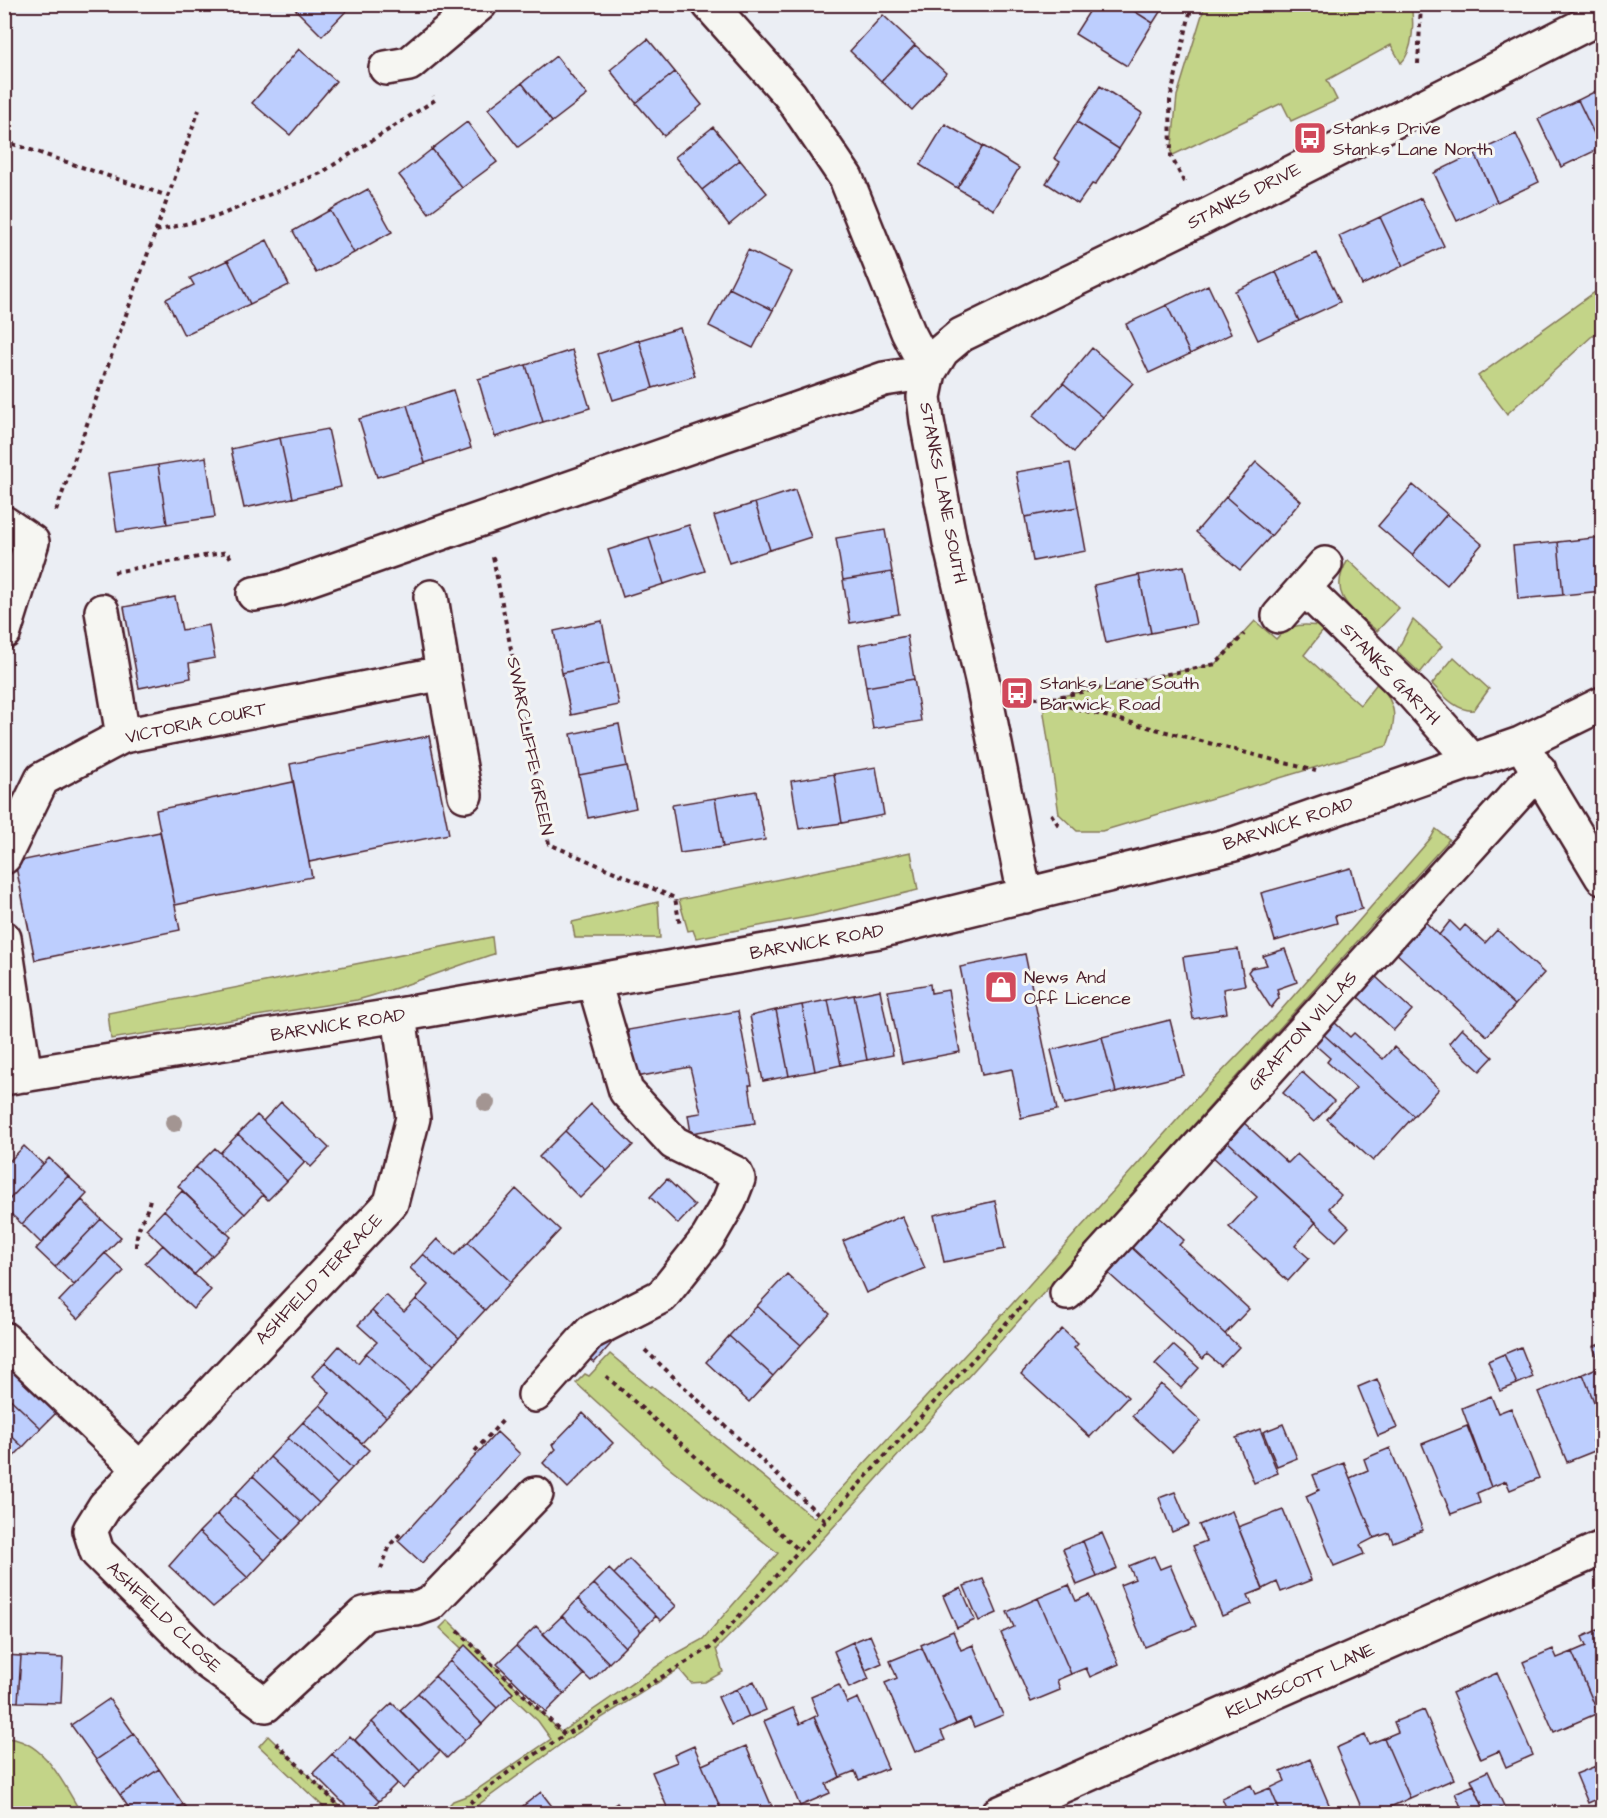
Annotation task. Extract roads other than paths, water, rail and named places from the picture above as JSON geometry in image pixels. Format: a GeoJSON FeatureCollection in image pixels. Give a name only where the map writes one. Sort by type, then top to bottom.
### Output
{"type":"FeatureCollection","features":[{"type":"Feature","properties":{"kind":"street"},"geometry":{"type":"LineString","coordinates":[[398,66],[480,4]]}},
{"type":"Feature","properties":{"kind":"street"},"geometry":{"type":"LineString","coordinates":[[254,594],[280,589],[884,379],[929,372],[908,332],[846,178],[790,95],[709,4]]}},
{"type":"Feature","properties":{"kind":"street","name":"STANKS DRIVE"},"geometry":{"type":"LineString","coordinates":[[929,372],[942,351],[961,335],[1202,218],[1602,16]]}},
{"type":"Feature","properties":{"kind":"street","name":"STANKS LANE SOUTH"},"geometry":{"type":"LineString","coordinates":[[929,372],[924,397],[927,421],[950,543],[983,684],[1024,896]]}},
{"type":"Feature","properties":{"kind":"street"},"geometry":{"type":"LineString","coordinates":[[4,523],[32,542],[4,632]]}},
{"type":"Feature","properties":{"kind":"street","name":"STANKS GARTH"},"geometry":{"type":"LineString","coordinates":[[1279,616],[1315,576],[1473,762]]}},
{"type":"Feature","properties":{"kind":"street"},"geometry":{"type":"LineString","coordinates":[[431,597],[465,795]]}},
{"type":"Feature","properties":{"kind":"street"},"geometry":{"type":"LineString","coordinates":[[102,611],[123,736]]}},
{"type":"Feature","properties":{"kind":"street","name":"VICTORIA COURT"},"geometry":{"type":"LineString","coordinates":[[4,857],[42,779],[123,736],[443,673]]}},
{"type":"Feature","properties":{"kind":"street","name":"BARWICK ROAD"},"geometry":{"type":"LineString","coordinates":[[15,1077],[399,1015],[879,931],[1234,844],[1473,762],[1530,757],[1602,704]]}},
{"type":"Feature","properties":{"kind":"street"},"geometry":{"type":"LineString","coordinates":[[1530,757],[1602,878]]}},
{"type":"Feature","properties":{"kind":"street","name":"GRAFTON VILLAS"},"geometry":{"type":"LineString","coordinates":[[1067,1293],[1530,757]]}},
{"type":"Feature","properties":{"kind":"street"},"geometry":{"type":"LineString","coordinates":[[4,938],[15,1077]]}},
{"type":"Feature","properties":{"kind":"street"},"geometry":{"type":"LineString","coordinates":[[535,1395],[591,1332],[662,1296],[708,1238],[729,1202],[738,1179],[735,1173],[674,1143],[627,1091],[594,982]]}},
{"type":"Feature","properties":{"kind":"street","name":"ASHFIELD TERRACE"},"geometry":{"type":"LineString","coordinates":[[97,1552],[90,1530],[105,1506],[391,1203],[412,1118],[399,1015]]}},
{"type":"Feature","properties":{"kind":"street"},"geometry":{"type":"LineString","coordinates":[[4,1339],[139,1468]]}},
{"type":"Feature","properties":{"kind":"street","name":"ASHFIELD CLOSE"},"geometry":{"type":"LineString","coordinates":[[97,1552],[206,1661],[266,1705],[364,1614],[388,1610],[416,1610],[430,1604],[512,1526],[536,1494]]}},
{"type":"Feature","properties":{"kind":"street","name":"KELMSCOTT LANE"},"geometry":{"type":"LineString","coordinates":[[998,1814],[1602,1548]]}},
{"type":"Feature","properties":{"kind":"place","name":"Stanks Drive Stanks Lane North"},"geometry":{"type":"Point","coordinates":[1310,138]}},
{"type":"Feature","properties":{"kind":"place","name":"Stanks Lane South Barwick Road"},"geometry":{"type":"Point","coordinates":[1017,693]}},
{"type":"Feature","properties":{"kind":"place","name":"News And Off Licence"},"geometry":{"type":"Point","coordinates":[1001,987]}}]}
